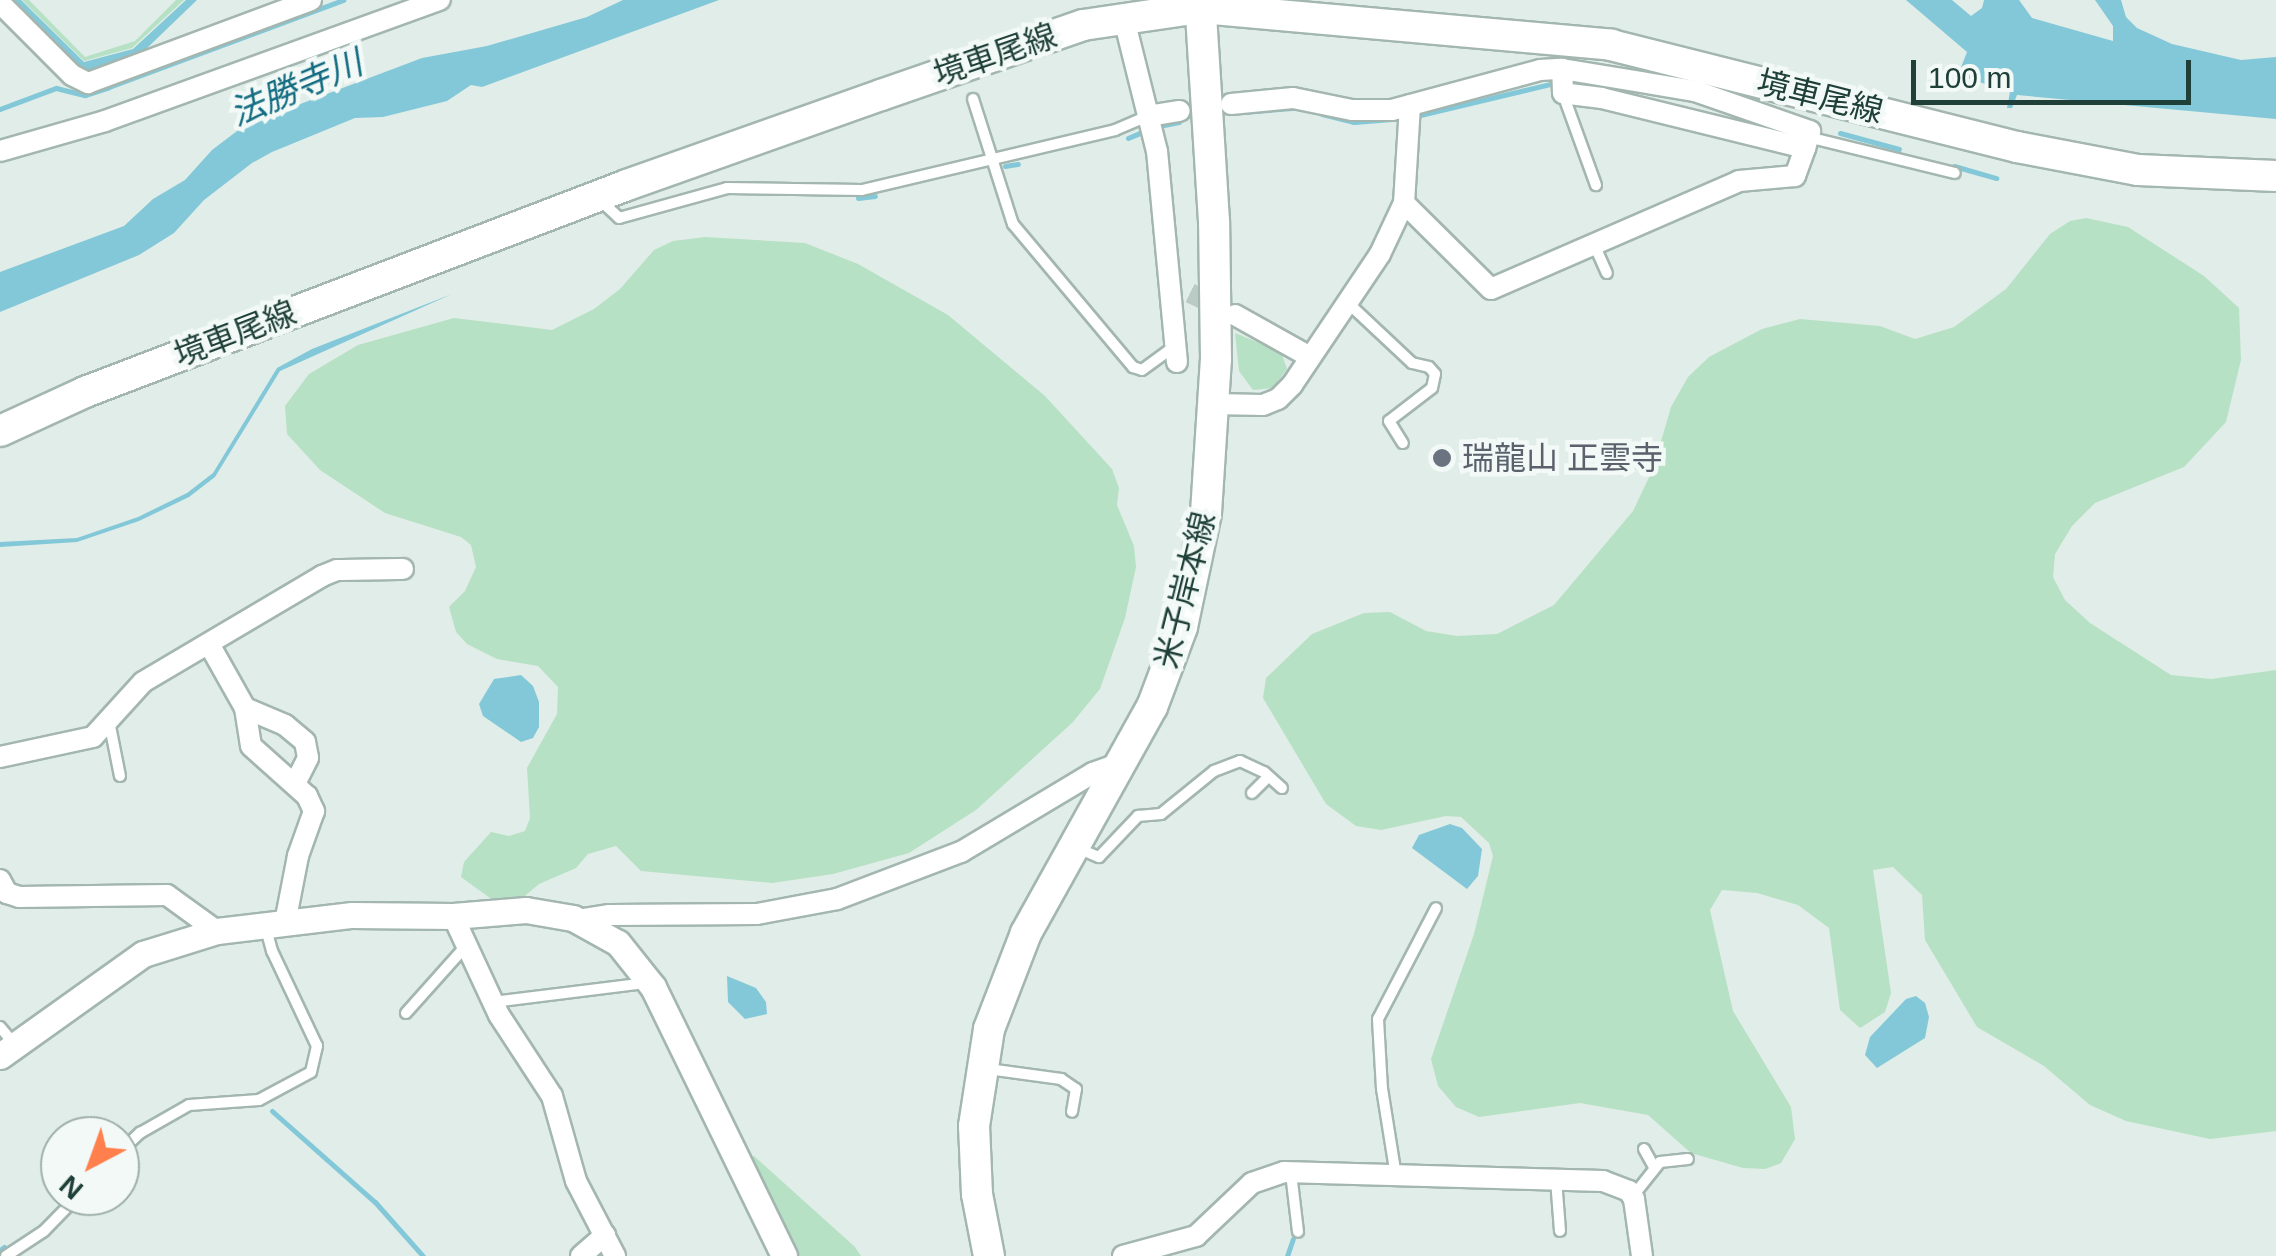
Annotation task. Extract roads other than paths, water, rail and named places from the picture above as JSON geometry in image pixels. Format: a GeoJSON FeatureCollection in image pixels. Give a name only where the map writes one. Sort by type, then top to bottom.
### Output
{"type":"FeatureCollection","features":[{"type":"Feature","properties":{"kind":"main road","name":"境車尾線"},"geometry":{"type":"LineString","coordinates":[[0,431],[84,392],[596,196],[1082,25],[1200,4],[1611,45],[1698,79],[2138,170],[2276,176]]}},
{"type":"Feature","properties":{"kind":"main road","name":"米子岸本線"},"geometry":{"type":"LineString","coordinates":[[990,1256],[975,1159],[980,1068],[1012,961],[1152,706],[1182,626],[1206,514],[1214,404],[1214,222],[1200,4]]}},
{"type":"Feature","properties":{"kind":"street"},"geometry":{"type":"LineString","coordinates":[[0,4],[72,75],[88,83],[311,0]]}},
{"type":"Feature","properties":{"kind":"street"},"geometry":{"type":"LineString","coordinates":[[0,150],[105,120],[440,0]]}},
{"type":"Feature","properties":{"kind":"street"},"geometry":{"type":"LineString","coordinates":[[1124,19],[1157,150],[1181,288],[1177,354]]}},
{"type":"Feature","properties":{"kind":"street"},"geometry":{"type":"LineString","coordinates":[[1231,104],[1293,98],[1352,110],[1410,112],[1540,70],[1602,98],[1806,142]]}},
{"type":"Feature","properties":{"kind":"street"},"geometry":{"type":"LineString","coordinates":[[1404,203],[1490,289],[1739,181],[1795,176],[1810,132],[1698,79],[1562,82]]}},
{"type":"Feature","properties":{"kind":"street"},"geometry":{"type":"LineString","coordinates":[[1148,116],[1180,112]]}},
{"type":"Feature","properties":{"kind":"street"},"geometry":{"type":"LineString","coordinates":[[1214,404],[1263,405],[1278,400],[1380,254],[1404,203],[1410,112]]}},
{"type":"Feature","properties":{"kind":"street"},"geometry":{"type":"LineString","coordinates":[[1235,315],[1310,357]]}},
{"type":"Feature","properties":{"kind":"street"},"geometry":{"type":"LineString","coordinates":[[0,757],[93,737],[143,682],[337,570],[402,569]]}},
{"type":"Feature","properties":{"kind":"street"},"geometry":{"type":"LineString","coordinates":[[210,644],[245,708],[251,746],[295,784],[314,811],[275,924]]}},
{"type":"Feature","properties":{"kind":"street"},"geometry":{"type":"LineString","coordinates":[[245,708],[284,726],[305,742],[308,758],[295,784]]}},
{"type":"Feature","properties":{"kind":"street"},"geometry":{"type":"LineString","coordinates":[[578,920],[610,915],[757,914],[837,898],[962,852],[1093,774],[1125,761]]}},
{"type":"Feature","properties":{"kind":"street"},"geometry":{"type":"LineString","coordinates":[[2,892],[36,898],[144,892],[167,895],[216,931]]}},
{"type":"Feature","properties":{"kind":"street"},"geometry":{"type":"LineString","coordinates":[[4,1040],[142,954],[216,931],[352,914],[453,916],[526,910],[578,920],[618,943],[651,983],[784,1256]]}},
{"type":"Feature","properties":{"kind":"street"},"geometry":{"type":"LineString","coordinates":[[453,916],[493,1002],[552,1096],[576,1181],[615,1256]]}},
{"type":"Feature","properties":{"kind":"street"},"geometry":{"type":"LineString","coordinates":[[1122,1256],[1196,1236],[1252,1183],[1292,1172],[1604,1181],[1633,1196],[1642,1256]]}},
{"type":"Feature","properties":{"kind":"street"},"geometry":{"type":"LineString","coordinates":[[581,1256],[605,1235]]}},
{"type":"Feature","properties":{"kind":"lane"},"geometry":{"type":"LineString","coordinates":[[1562,82],[1596,185]]}},
{"type":"Feature","properties":{"kind":"lane"},"geometry":{"type":"LineString","coordinates":[[973,99],[1013,224],[1133,367],[1140,371],[1177,354]]}},
{"type":"Feature","properties":{"kind":"lane"},"geometry":{"type":"LineString","coordinates":[[596,196],[619,218],[727,188],[862,190],[1115,130],[1148,116]]}},
{"type":"Feature","properties":{"kind":"lane"},"geometry":{"type":"LineString","coordinates":[[1806,142],[1955,174]]}},
{"type":"Feature","properties":{"kind":"lane"},"geometry":{"type":"LineString","coordinates":[[1593,242],[1608,273]]}},
{"type":"Feature","properties":{"kind":"lane"},"geometry":{"type":"LineString","coordinates":[[1346,302],[1412,363],[1429,367],[1435,374],[1432,388],[1389,421],[1403,443]]}},
{"type":"Feature","properties":{"kind":"lane"},"geometry":{"type":"LineString","coordinates":[[109,721],[120,776]]}},
{"type":"Feature","properties":{"kind":"lane"},"geometry":{"type":"LineString","coordinates":[[1074,847],[1100,857],[1138,816],[1172,808],[1225,766],[1240,761],[1282,788]]}},
{"type":"Feature","properties":{"kind":"lane"},"geometry":{"type":"LineString","coordinates":[[1252,793],[1268,776]]}},
{"type":"Feature","properties":{"kind":"lane"},"geometry":{"type":"LineString","coordinates":[[1396,1178],[1382,1088],[1378,1019],[1436,908]]}},
{"type":"Feature","properties":{"kind":"lane"},"geometry":{"type":"LineString","coordinates":[[140,1132],[188,1106],[259,1100],[312,1072],[317,1046],[272,950],[275,924]]}},
{"type":"Feature","properties":{"kind":"lane"},"geometry":{"type":"LineString","coordinates":[[406,1013],[467,945]]}},
{"type":"Feature","properties":{"kind":"lane"},"geometry":{"type":"LineString","coordinates":[[493,1002],[651,983]]}},
{"type":"Feature","properties":{"kind":"lane"},"geometry":{"type":"LineString","coordinates":[[980,1068],[1061,1079],[1076,1089],[1072,1112]]}},
{"type":"Feature","properties":{"kind":"lane"},"geometry":{"type":"LineString","coordinates":[[1644,1148],[1654,1167]]}},
{"type":"Feature","properties":{"kind":"lane"},"geometry":{"type":"LineString","coordinates":[[1633,1196],[1654,1167],[1666,1160],[1688,1159]]}},
{"type":"Feature","properties":{"kind":"lane"},"geometry":{"type":"LineString","coordinates":[[1292,1172],[1298,1232]]}},
{"type":"Feature","properties":{"kind":"lane"},"geometry":{"type":"LineString","coordinates":[[1556,1178],[1560,1231]]}},
{"type":"Feature","properties":{"kind":"lane"},"geometry":{"type":"LineString","coordinates":[[6,1256],[44,1232],[59,1216]]}},
{"type":"Feature","properties":{"kind":"water"},"geometry":{"type":"Polygon","coordinates":[[[9,0],[21,0],[84,62],[133,49],[186,0],[197,0],[145,50],[84,72],[9,0]]]}},
{"type":"Feature","properties":{"kind":"water"},"geometry":{"type":"Polygon","coordinates":[[[623,0],[719,0],[482,87],[471,85],[447,101],[383,117],[355,118],[272,152],[204,200],[174,233],[139,255],[0,312],[0,272],[124,226],[153,199],[185,180],[212,150],[245,125],[422,58],[487,46],[587,17],[623,0]]]}},
{"type":"Feature","properties":{"kind":"water"},"geometry":{"type":"Polygon","coordinates":[[[1906,0],[1952,0],[1971,16],[1982,8],[1984,0],[2019,0],[2032,18],[2113,41],[2113,26],[2095,0],[2121,0],[2126,17],[2137,28],[2172,44],[2241,60],[2276,57],[2276,119],[2017,95],[2012,108],[2007,108],[2010,92],[1958,75],[1967,52],[1906,0]]]}},
{"type":"Feature","properties":{"kind":"water"},"geometry":{"type":"Polygon","coordinates":[[[452,294],[280,371],[215,477],[189,497],[139,521],[77,542],[0,547],[0,542],[77,538],[138,517],[187,493],[213,473],[277,368],[312,349],[452,294]]]}},
{"type":"Feature","properties":{"kind":"water"},"geometry":{"type":"Polygon","coordinates":[[[521,675],[533,686],[539,702],[539,727],[533,738],[521,742],[483,716],[479,704],[494,679],[521,675]]]}},
{"type":"Feature","properties":{"kind":"water"},"geometry":{"type":"Polygon","coordinates":[[[1450,824],[1462,828],[1482,849],[1478,876],[1467,889],[1412,848],[1419,835],[1450,824]]]}},
{"type":"Feature","properties":{"kind":"water"},"geometry":{"type":"Polygon","coordinates":[[[727,976],[756,988],[766,1002],[767,1014],[745,1019],[728,1002],[727,976]]]}},
{"type":"Feature","properties":{"kind":"water"},"geometry":{"type":"Polygon","coordinates":[[[1916,996],[1925,1003],[1929,1017],[1925,1038],[1877,1068],[1865,1055],[1870,1037],[1906,999],[1916,996]]]}},
{"type":"Feature","properties":{"kind":"waterway"},"geometry":{"type":"LineString","coordinates":[[0,109],[56,88],[85,95],[343,0]]}},
{"type":"Feature","properties":{"kind":"waterway"},"geometry":{"type":"LineString","coordinates":[[1416,116],[1555,83]]}},
{"type":"Feature","properties":{"kind":"waterway"},"geometry":{"type":"LineString","coordinates":[[1243,112],[1292,108]]}},
{"type":"Feature","properties":{"kind":"waterway"},"geometry":{"type":"LineString","coordinates":[[1322,114],[1354,122],[1405,118]]}},
{"type":"Feature","properties":{"kind":"waterway"},"geometry":{"type":"LineString","coordinates":[[1164,125],[1179,122]]}},
{"type":"Feature","properties":{"kind":"waterway"},"geometry":{"type":"LineString","coordinates":[[1128,138],[1142,132]]}},
{"type":"Feature","properties":{"kind":"waterway"},"geometry":{"type":"LineString","coordinates":[[1840,133],[1899,149]]}},
{"type":"Feature","properties":{"kind":"waterway"},"geometry":{"type":"LineString","coordinates":[[1005,166],[1018,164]]}},
{"type":"Feature","properties":{"kind":"waterway"},"geometry":{"type":"LineString","coordinates":[[1954,166],[1996,178]]}},
{"type":"Feature","properties":{"kind":"waterway"},"geometry":{"type":"LineString","coordinates":[[858,198],[875,196]]}},
{"type":"Feature","properties":{"kind":"waterway"},"geometry":{"type":"LineString","coordinates":[[272,1111],[375,1202],[423,1256]]}},
{"type":"Feature","properties":{"kind":"waterway"},"geometry":{"type":"LineString","coordinates":[[1287,1256],[1293,1239]]}},
{"type":"Feature","properties":{"kind":"waterway"},"geometry":{"type":"LineString","coordinates":[[0,1250],[4,1247]]}},
{"type":"Feature","properties":{"kind":"tunnel"},"geometry":{"type":"LineString","coordinates":[[1190,293],[1225,310]]}},
{"type":"Feature","properties":{"kind":"place","name":"瑞龍山 正雲寺"},"geometry":{"type":"Point","coordinates":[1442,458]}},
{"type":"Feature","properties":{"kind":"water label","name":"法勝寺川"},"geometry":{"type":"Point","coordinates":[296,88]}}]}
